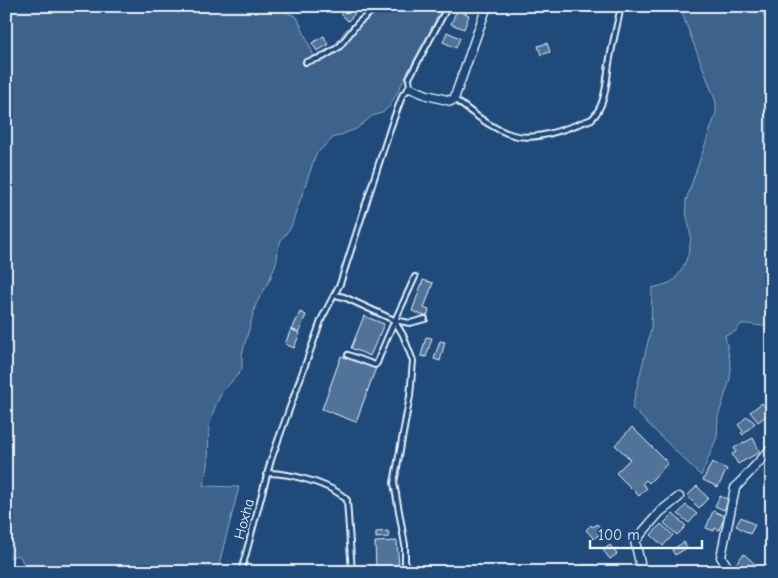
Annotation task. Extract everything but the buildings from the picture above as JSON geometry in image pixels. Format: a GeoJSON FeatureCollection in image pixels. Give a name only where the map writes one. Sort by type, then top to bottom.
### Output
{"type":"FeatureCollection","features":[{"type":"Feature","properties":{"kind":"street"},"geometry":{"type":"LineString","coordinates":[[410,88],[427,95],[454,100],[487,6]]}},
{"type":"Feature","properties":{"kind":"street"},"geometry":{"type":"LineString","coordinates":[[731,572],[720,557],[735,488],[769,451]]}},
{"type":"Feature","properties":{"kind":"street"},"geometry":{"type":"LineString","coordinates":[[642,572],[635,541],[660,512],[679,498]]}},
{"type":"Feature","properties":{"kind":"lane"},"geometry":{"type":"LineString","coordinates":[[306,62],[323,57],[339,47],[358,23],[378,6]]}},
{"type":"Feature","properties":{"kind":"lane","name":"Hoxha"},"geometry":{"type":"LineString","coordinates":[[241,572],[271,460],[322,318],[336,295],[356,239],[390,126],[403,94],[410,88],[409,78],[448,6]]}},
{"type":"Feature","properties":{"kind":"lane"},"geometry":{"type":"LineString","coordinates":[[454,100],[489,124],[514,135],[529,136],[592,119],[597,113],[608,84],[609,66],[621,6]]}},
{"type":"Feature","properties":{"kind":"lane"},"geometry":{"type":"LineString","coordinates":[[348,355],[375,365],[415,277]]}},
{"type":"Feature","properties":{"kind":"lane"},"geometry":{"type":"LineString","coordinates":[[336,295],[344,296],[394,320],[410,323],[425,319]]}},
{"type":"Feature","properties":{"kind":"lane"},"geometry":{"type":"LineString","coordinates":[[394,320],[403,335],[413,360],[410,396],[394,483],[405,545],[404,572]]}},
{"type":"Feature","properties":{"kind":"lane"},"geometry":{"type":"LineString","coordinates":[[268,473],[277,473],[339,491],[347,500],[352,572]]}},
{"type":"Feature","properties":{"kind":"shaded area"},"geometry":{"type":"Polygon","coordinates":[[[6,6],[274,6],[297,17],[314,56],[334,46],[346,30],[370,6],[443,6],[390,106],[382,113],[372,116],[356,129],[333,138],[316,154],[291,227],[281,240],[277,260],[270,279],[256,304],[242,354],[242,370],[222,392],[209,426],[208,467],[203,486],[239,487],[217,572],[28,572],[19,555],[6,558],[6,6]]]}},
{"type":"Feature","properties":{"kind":"shaded area"},"geometry":{"type":"Polygon","coordinates":[[[683,6],[761,6],[767,27],[766,60],[772,82],[772,325],[741,324],[735,332],[725,335],[731,367],[730,379],[718,417],[717,437],[701,476],[632,408],[651,329],[652,288],[671,282],[684,266],[689,252],[691,237],[686,212],[686,200],[716,113],[716,102],[683,16],[683,6]]]}}]}
